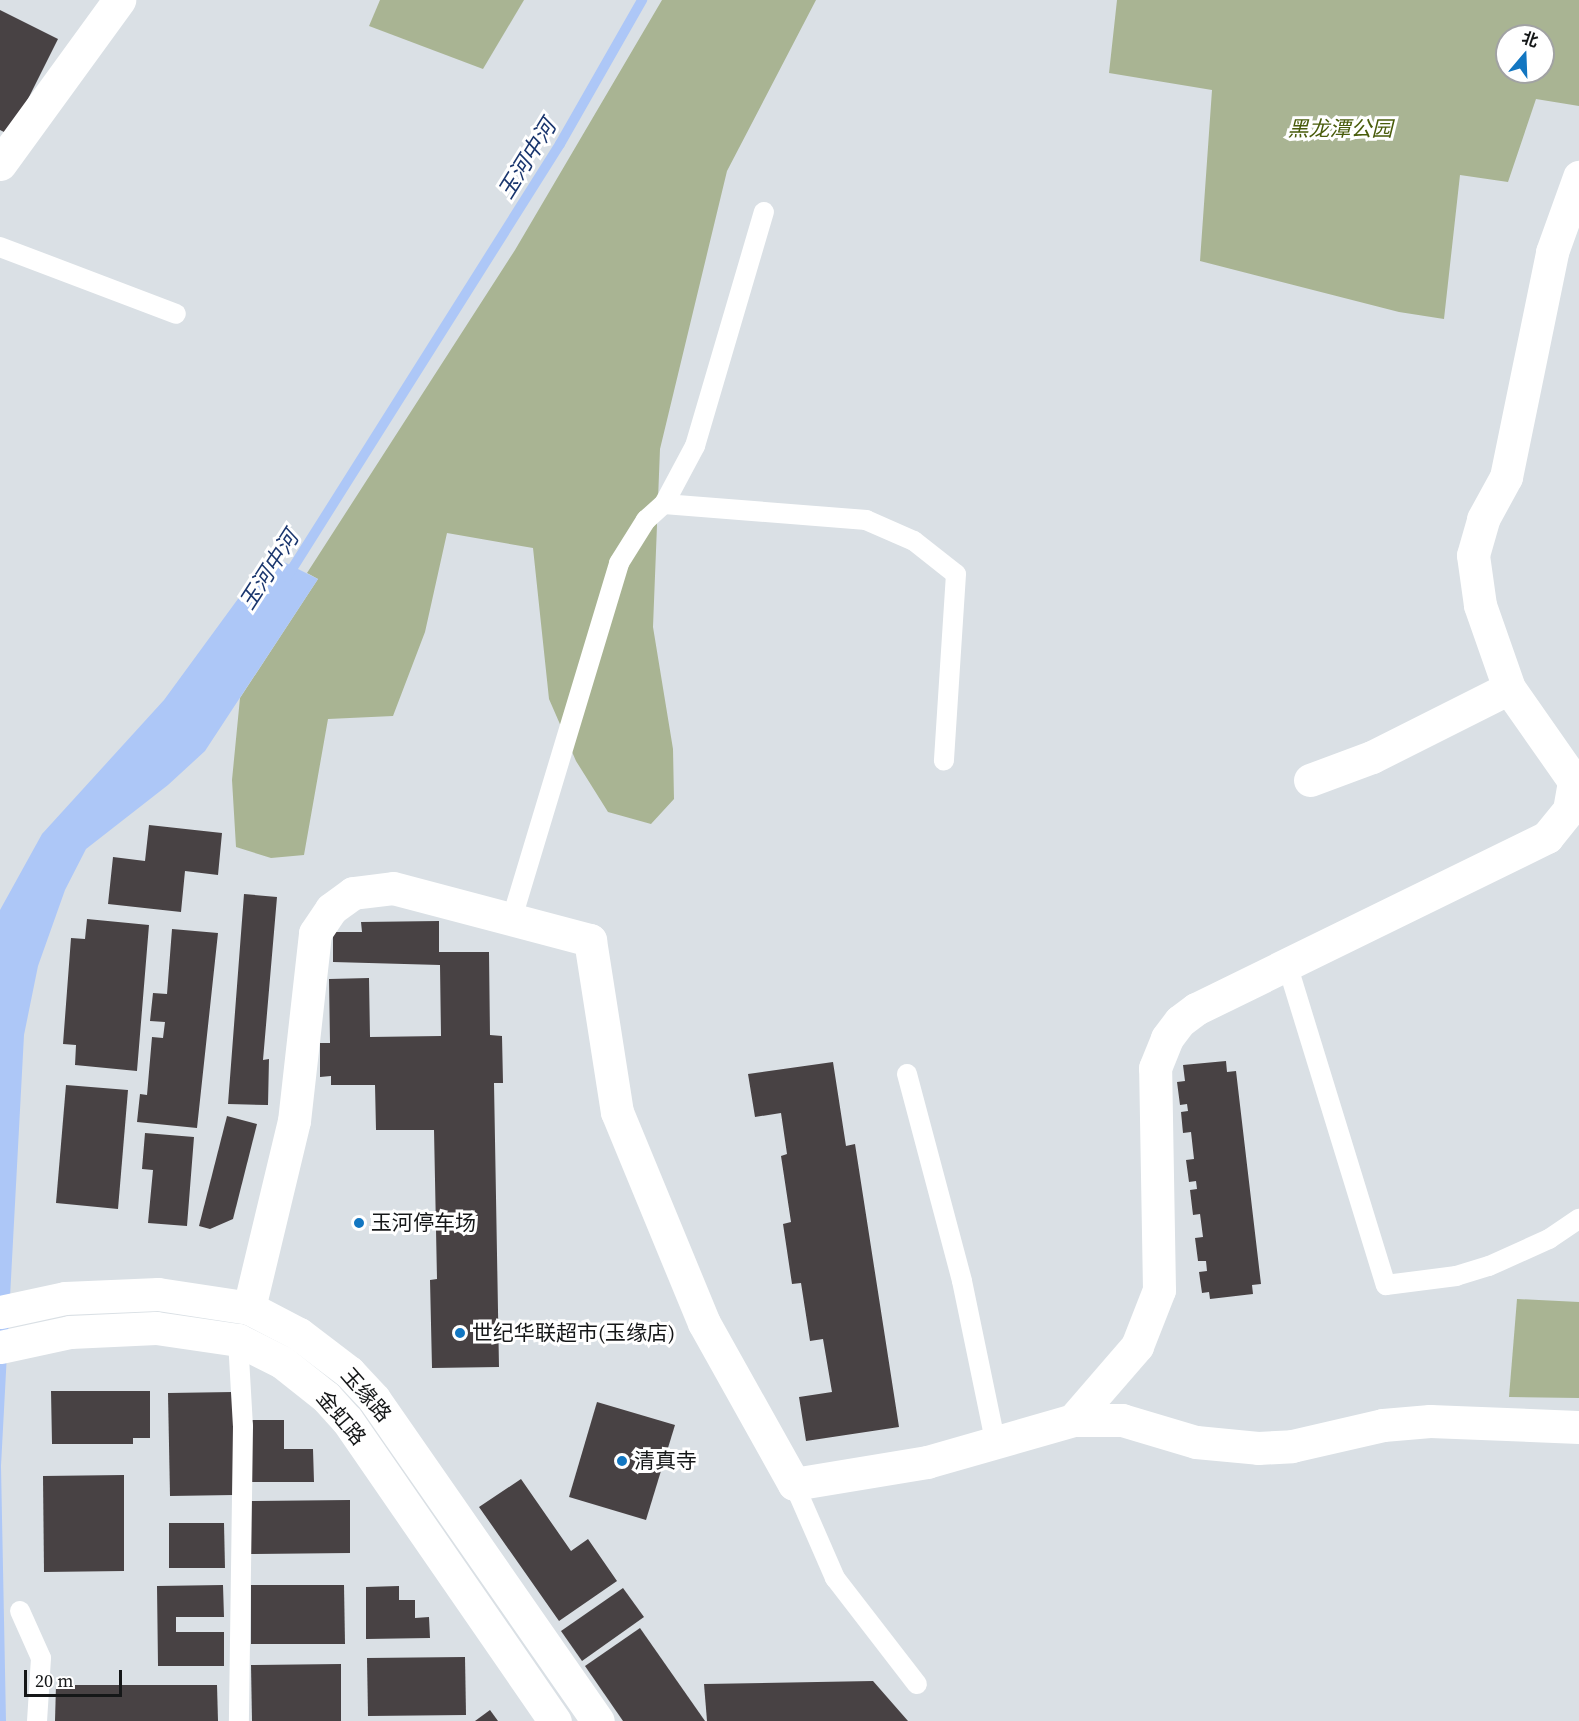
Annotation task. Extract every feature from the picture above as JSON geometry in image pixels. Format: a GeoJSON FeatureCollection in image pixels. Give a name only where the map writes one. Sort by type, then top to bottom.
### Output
{"type":"FeatureCollection","features":[{"type":"Feature","properties":{"kind":"street"},"geometry":{"type":"LineString","coordinates":[[0,164],[118,0]]}},
{"type":"Feature","properties":{"kind":"street"},"geometry":{"type":"LineString","coordinates":[[1073,1420],[1137,1346],[1159,1290],[1155,1068],[1160,1052],[1180,1021],[1196,1009],[1556,830],[1569,810],[1574,781],[1509,688],[1480,605],[1473,555],[1483,519],[1506,477],[1552,252],[1579,177]]}},
{"type":"Feature","properties":{"kind":"street"},"geometry":{"type":"LineString","coordinates":[[1310,780],[1372,757],[1509,688]]}},
{"type":"Feature","properties":{"kind":"street"},"geometry":{"type":"LineString","coordinates":[[249,1308],[294,1121],[315,933],[331,909],[353,893],[393,888],[590,940],[617,1112],[704,1323],[794,1484],[927,1461],[1073,1420],[1122,1420],[1196,1442],[1258,1448],[1292,1446],[1383,1425],[1430,1421],[1579,1427]]}},
{"type":"Feature","properties":{"kind":"street","name":"玉缘路"},"geometry":{"type":"LineString","coordinates":[[0,1312],[65,1298],[112,1294],[158,1294],[249,1308],[323,1350],[374,1399],[598,1721]]}},
{"type":"Feature","properties":{"kind":"street","name":"金虹路"},"geometry":{"type":"LineString","coordinates":[[0,1347],[70,1332],[113,1328],[156,1328],[238,1340],[302,1376],[347,1420],[555,1721]]}},
{"type":"Feature","properties":{"kind":"lane"},"geometry":{"type":"LineString","coordinates":[[512,918],[619,562],[641,527],[664,504],[695,446],[764,212]]}},
{"type":"Feature","properties":{"kind":"lane"},"geometry":{"type":"LineString","coordinates":[[0,247],[176,314]]}},
{"type":"Feature","properties":{"kind":"lane"},"geometry":{"type":"LineString","coordinates":[[664,504],[866,520],[914,541],[956,574],[944,761]]}},
{"type":"Feature","properties":{"kind":"lane"},"geometry":{"type":"LineString","coordinates":[[1287,964],[1386,1286],[1456,1276],[1489,1266],[1540,1244],[1579,1219]]}},
{"type":"Feature","properties":{"kind":"lane"},"geometry":{"type":"LineString","coordinates":[[907,1074],[962,1281],[995,1441]]}},
{"type":"Feature","properties":{"kind":"lane"},"geometry":{"type":"LineString","coordinates":[[238,1340],[243,1426],[239,1721]]}},
{"type":"Feature","properties":{"kind":"lane"},"geometry":{"type":"LineString","coordinates":[[794,1484],[835,1578],[917,1684]]}},
{"type":"Feature","properties":{"kind":"lane"},"geometry":{"type":"LineString","coordinates":[[20,1611],[41,1658],[38,1721]]}},
{"type":"Feature","properties":{"kind":"green space"},"geometry":{"type":"Polygon","coordinates":[[[380,0],[524,0],[483,69],[369,26],[380,0]]]}},
{"type":"Feature","properties":{"kind":"green space"},"geometry":{"type":"Polygon","coordinates":[[[662,0],[816,0],[727,171],[660,449],[653,627],[673,749],[674,799],[651,824],[608,812],[576,761],[549,699],[533,548],[447,533],[425,632],[393,716],[328,719],[304,855],[271,858],[236,847],[232,780],[240,698],[318,579],[307,573],[515,250],[662,0]]]}},
{"type":"Feature","properties":{"kind":"green space","name":"黑龙潭公园"},"geometry":{"type":"Polygon","coordinates":[[[1117,0],[1579,0],[1579,106],[1536,99],[1508,182],[1460,175],[1444,319],[1399,312],[1200,261],[1212,90],[1109,73],[1117,0]]]}},
{"type":"Feature","properties":{"kind":"green space"},"geometry":{"type":"Polygon","coordinates":[[[1517,1299],[1579,1302],[1579,1398],[1509,1397],[1517,1299]]]}},
{"type":"Feature","properties":{"kind":"water"},"geometry":{"type":"Polygon","coordinates":[[[270,555],[318,579],[205,751],[168,785],[86,849],[65,890],[38,966],[24,1035],[1,1466],[6,1721],[0,1721],[0,910],[42,834],[164,700],[270,555]]]}},
{"type":"Feature","properties":{"kind":"building"},"geometry":{"type":"Polygon","coordinates":[[[0,10],[58,39],[10,135],[0,130],[0,10]]]}},
{"type":"Feature","properties":{"kind":"building"},"geometry":{"type":"Polygon","coordinates":[[[149,825],[222,833],[218,875],[185,871],[181,912],[108,904],[113,857],[145,861],[149,825]]]}},
{"type":"Feature","properties":{"kind":"building"},"geometry":{"type":"Polygon","coordinates":[[[244,894],[277,897],[263,1060],[269,1059],[268,1105],[228,1104],[244,894]]]}},
{"type":"Feature","properties":{"kind":"building"},"geometry":{"type":"Polygon","coordinates":[[[87,919],[149,925],[137,1071],[75,1065],[76,1045],[63,1044],[71,938],[85,939],[87,919]]]}},
{"type":"Feature","properties":{"kind":"building"},"geometry":{"type":"Polygon","coordinates":[[[439,921],[439,952],[489,952],[490,1035],[502,1036],[503,1083],[494,1083],[499,1367],[432,1368],[430,1280],[437,1279],[434,1130],[376,1130],[375,1085],[331,1085],[331,1076],[320,1077],[320,1043],[330,1043],[329,979],[369,978],[370,1037],[441,1036],[440,965],[333,962],[333,932],[362,932],[361,922],[439,921]]]}},
{"type":"Feature","properties":{"kind":"building"},"geometry":{"type":"Polygon","coordinates":[[[172,929],[218,933],[197,1128],[137,1122],[140,1094],[147,1095],[152,1037],[163,1038],[165,1022],[150,1021],[153,993],[167,994],[172,929]]]}},
{"type":"Feature","properties":{"kind":"building"},"geometry":{"type":"Polygon","coordinates":[[[1226,1061],[1227,1072],[1236,1071],[1261,1284],[1252,1285],[1253,1294],[1210,1299],[1209,1292],[1202,1293],[1199,1272],[1207,1271],[1206,1261],[1198,1261],[1195,1238],[1203,1237],[1200,1214],[1193,1215],[1190,1190],[1197,1189],[1196,1181],[1189,1182],[1186,1160],[1194,1159],[1191,1132],[1183,1133],[1181,1112],[1188,1111],[1187,1104],[1180,1105],[1177,1082],[1185,1081],[1183,1065],[1226,1061]]]}},
{"type":"Feature","properties":{"kind":"building"},"geometry":{"type":"Polygon","coordinates":[[[833,1062],[846,1146],[855,1144],[899,1427],[806,1441],[799,1397],[832,1392],[823,1339],[810,1341],[801,1283],[792,1284],[783,1224],[791,1222],[781,1156],[787,1154],[781,1113],[755,1117],[748,1074],[833,1062]]]}},
{"type":"Feature","properties":{"kind":"building"},"geometry":{"type":"Polygon","coordinates":[[[66,1085],[128,1090],[118,1209],[56,1203],[66,1085]]]}},
{"type":"Feature","properties":{"kind":"building"},"geometry":{"type":"Polygon","coordinates":[[[227,1116],[257,1124],[233,1219],[210,1229],[199,1226],[227,1116]]]}},
{"type":"Feature","properties":{"kind":"building"},"geometry":{"type":"Polygon","coordinates":[[[145,1133],[194,1137],[187,1226],[148,1223],[153,1170],[142,1169],[145,1133]]]}},
{"type":"Feature","properties":{"kind":"building"},"geometry":{"type":"Polygon","coordinates":[[[51,1391],[150,1391],[150,1438],[133,1438],[133,1444],[52,1444],[51,1391]]]}},
{"type":"Feature","properties":{"kind":"building"},"geometry":{"type":"Polygon","coordinates":[[[233,1392],[234,1495],[170,1496],[168,1393],[233,1392]]]}},
{"type":"Feature","properties":{"kind":"building","name":"清真寺"},"geometry":{"type":"Polygon","coordinates":[[[597,1402],[675,1425],[646,1520],[569,1497],[597,1402]]]}},
{"type":"Feature","properties":{"kind":"building"},"geometry":{"type":"Polygon","coordinates":[[[249,1420],[284,1420],[284,1449],[313,1449],[314,1482],[249,1482],[249,1420]]]}},
{"type":"Feature","properties":{"kind":"building"},"geometry":{"type":"Polygon","coordinates":[[[124,1475],[124,1571],[44,1572],[43,1476],[124,1475]]]}},
{"type":"Feature","properties":{"kind":"building"},"geometry":{"type":"Polygon","coordinates":[[[521,1479],[571,1551],[588,1539],[617,1581],[559,1621],[479,1507],[521,1479]]]}},
{"type":"Feature","properties":{"kind":"building"},"geometry":{"type":"Polygon","coordinates":[[[350,1500],[350,1553],[250,1554],[249,1501],[350,1500]]]}},
{"type":"Feature","properties":{"kind":"building"},"geometry":{"type":"Polygon","coordinates":[[[169,1523],[224,1523],[225,1568],[169,1568],[169,1523]]]}},
{"type":"Feature","properties":{"kind":"building"},"geometry":{"type":"Polygon","coordinates":[[[223,1585],[224,1617],[176,1617],[176,1632],[224,1632],[224,1666],[158,1666],[157,1586],[223,1585]]]}},
{"type":"Feature","properties":{"kind":"building"},"geometry":{"type":"Polygon","coordinates":[[[251,1585],[344,1585],[345,1644],[251,1644],[251,1585]]]}},
{"type":"Feature","properties":{"kind":"building"},"geometry":{"type":"Polygon","coordinates":[[[399,1586],[399,1600],[415,1600],[415,1618],[429,1617],[430,1638],[366,1639],[366,1587],[399,1586]]]}},
{"type":"Feature","properties":{"kind":"building"},"geometry":{"type":"Polygon","coordinates":[[[623,1588],[644,1617],[582,1661],[561,1631],[623,1588]]]}},
{"type":"Feature","properties":{"kind":"building"},"geometry":{"type":"Polygon","coordinates":[[[640,1628],[705,1721],[623,1721],[585,1666],[640,1628]]]}},
{"type":"Feature","properties":{"kind":"building"},"geometry":{"type":"Polygon","coordinates":[[[465,1657],[466,1715],[368,1716],[367,1658],[465,1657]]]}},
{"type":"Feature","properties":{"kind":"building"},"geometry":{"type":"Polygon","coordinates":[[[341,1664],[341,1721],[252,1721],[251,1665],[341,1664]]]}},
{"type":"Feature","properties":{"kind":"building"},"geometry":{"type":"Polygon","coordinates":[[[873,1681],[908,1721],[707,1721],[704,1684],[873,1681]]]}},
{"type":"Feature","properties":{"kind":"building"},"geometry":{"type":"Polygon","coordinates":[[[56,1685],[217,1685],[218,1721],[55,1721],[56,1685]]]}},
{"type":"Feature","properties":{"kind":"building"},"geometry":{"type":"Polygon","coordinates":[[[490,1710],[498,1721],[475,1721],[490,1710]]]}},
{"type":"Feature","properties":{"kind":"waterway","name":"玉河中河"},"geometry":{"type":"LineString","coordinates":[[287,577],[560,144],[642,0]]}},
{"type":"Feature","properties":{"kind":"place","name":"玉河停车场"},"geometry":{"type":"Point","coordinates":[359,1223]}},
{"type":"Feature","properties":{"kind":"place","name":"世纪华联超市(玉缘店)"},"geometry":{"type":"Point","coordinates":[460,1333]}},
{"type":"Feature","properties":{"kind":"place","name":"清真寺"},"geometry":{"type":"Point","coordinates":[622,1461]}}]}
